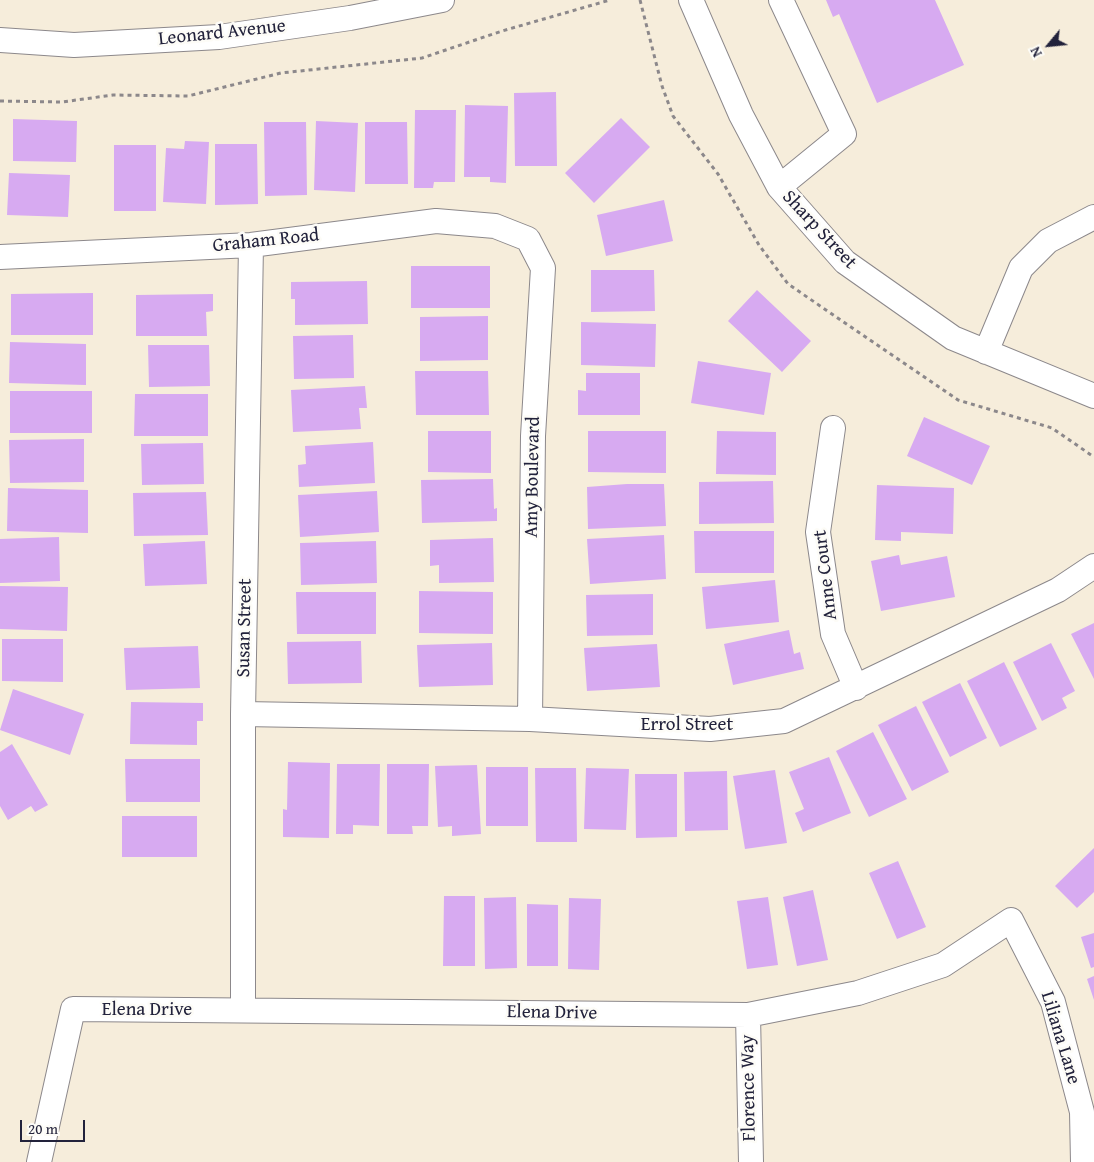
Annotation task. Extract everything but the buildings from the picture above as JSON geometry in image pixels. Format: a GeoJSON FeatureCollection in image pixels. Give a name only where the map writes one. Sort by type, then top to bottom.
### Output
{"type":"FeatureCollection","features":[{"type":"Feature","properties":{"kind":"street","name":"Leonard Avenue"},"geometry":{"type":"LineString","coordinates":[[0,40],[74,45],[219,37],[350,18],[442,0]]}},
{"type":"Feature","properties":{"kind":"street","name":"Sharp Street"},"geometry":{"type":"LineString","coordinates":[[691,0],[741,115],[779,187],[845,262],[953,338],[1094,396]]}},
{"type":"Feature","properties":{"kind":"street"},"geometry":{"type":"LineString","coordinates":[[779,187],[844,134],[781,0]]}},
{"type":"Feature","properties":{"kind":"street"},"geometry":{"type":"LineString","coordinates":[[986,352],[1021,268],[1048,241],[1094,217]]}},
{"type":"Feature","properties":{"kind":"street","name":"Graham Road"},"geometry":{"type":"LineString","coordinates":[[0,257],[251,245],[436,221],[496,226],[528,239]]}},
{"type":"Feature","properties":{"kind":"street","name":"Amy Boulevard"},"geometry":{"type":"LineString","coordinates":[[528,239],[543,268],[533,436],[530,719]]}},
{"type":"Feature","properties":{"kind":"street","name":"Susan Street"},"geometry":{"type":"LineString","coordinates":[[243,1010],[243,714],[251,245]]}},
{"type":"Feature","properties":{"kind":"street","name":"Anne Court"},"geometry":{"type":"LineString","coordinates":[[833,428],[818,532],[833,634],[856,688]]}},
{"type":"Feature","properties":{"kind":"street","name":"Errol Street"},"geometry":{"type":"LineString","coordinates":[[243,714],[530,719],[719,728],[784,721],[1058,590],[1094,566]]}},
{"type":"Feature","properties":{"kind":"street","name":"Elena Drive"},"geometry":{"type":"LineString","coordinates":[[39,1162],[73,1009],[748,1015],[858,993],[943,965],[1011,920]]}},
{"type":"Feature","properties":{"kind":"street","name":"Liliana Lane"},"geometry":{"type":"LineString","coordinates":[[1011,920],[1053,1002],[1082,1112],[1083,1162]]}},
{"type":"Feature","properties":{"kind":"street","name":"Florence Way"},"geometry":{"type":"LineString","coordinates":[[748,1015],[751,1162]]}},
{"type":"Feature","properties":{"kind":"path"},"geometry":{"type":"LineString","coordinates":[[0,101],[62,102],[113,95],[188,96],[281,73],[422,58],[502,31],[610,0]]}}]}
